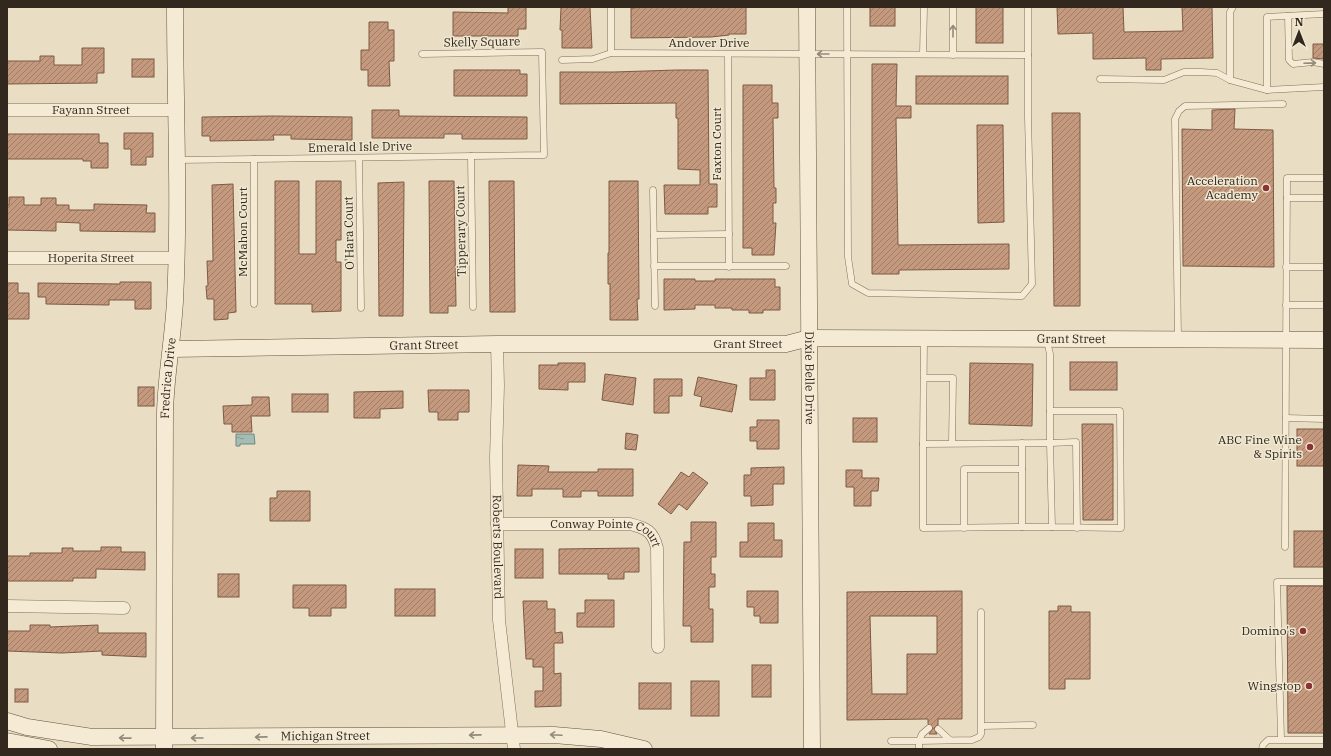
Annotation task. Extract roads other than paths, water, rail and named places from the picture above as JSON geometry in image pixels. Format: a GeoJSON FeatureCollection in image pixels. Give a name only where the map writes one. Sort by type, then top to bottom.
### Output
{"type":"FeatureCollection","features":[{"type":"Feature","properties":{"kind":"street","name":"Fredrica Drive"},"geometry":{"type":"LineString","coordinates":[[164,744],[165,412],[166,380],[171,349],[176,258],[175,7]]}},
{"type":"Feature","properties":{"kind":"street","name":"Dixie Belle Drive"},"geometry":{"type":"LineString","coordinates":[[807,7],[812,749]]}},
{"type":"Feature","properties":{"kind":"street","name":"Fayann Street"},"geometry":{"type":"LineString","coordinates":[[7,110],[175,110]]}},
{"type":"Feature","properties":{"kind":"street","name":"Hoperita Street"},"geometry":{"type":"LineString","coordinates":[[7,258],[176,258]]}},
{"type":"Feature","properties":{"kind":"street","name":"Grant Street"},"geometry":{"type":"LineString","coordinates":[[171,349],[497,344],[786,344],[809,338],[1178,338],[1324,340]]}},
{"type":"Feature","properties":{"kind":"street","name":"Roberts Boulevard"},"geometry":{"type":"LineString","coordinates":[[497,344],[497,524],[499,620],[514,742]]}},
{"type":"Feature","properties":{"kind":"street","name":"Conway Pointe Court"},"geometry":{"type":"LineString","coordinates":[[497,524],[630,524],[645,528],[655,538],[657,548],[658,647]]}},
{"type":"Feature","properties":{"kind":"street"},"geometry":{"type":"LineString","coordinates":[[7,606],[124,608]]}},
{"type":"Feature","properties":{"kind":"street","name":"Michigan Street"},"geometry":{"type":"LineString","coordinates":[[7,721],[27,727],[92,737],[164,744],[514,742],[554,735],[601,739],[644,749]]}},
{"type":"Feature","properties":{"kind":"street"},"geometry":{"type":"LineString","coordinates":[[7,741],[49,749]]}},
{"type":"Feature","properties":{"kind":"lane"},"geometry":{"type":"LineString","coordinates":[[611,7],[611,53]]}},
{"type":"Feature","properties":{"kind":"lane"},"geometry":{"type":"LineString","coordinates":[[847,7],[848,257],[852,284],[868,293],[1022,296],[1032,284],[1028,7]]}},
{"type":"Feature","properties":{"kind":"lane"},"geometry":{"type":"LineString","coordinates":[[923,54],[924,7]]}},
{"type":"Feature","properties":{"kind":"lane"},"geometry":{"type":"LineString","coordinates":[[953,7],[953,54]]}},
{"type":"Feature","properties":{"kind":"lane"},"geometry":{"type":"LineString","coordinates":[[1230,80],[1230,12],[1233,7]]}},
{"type":"Feature","properties":{"kind":"lane"},"geometry":{"type":"LineString","coordinates":[[1267,90],[1267,17],[1324,14]]}},
{"type":"Feature","properties":{"kind":"lane"},"geometry":{"type":"LineString","coordinates":[[1288,16],[1289,60],[1293,64],[1313,62],[1324,64]]}},
{"type":"Feature","properties":{"kind":"lane","name":"Skelly Square"},"geometry":{"type":"LineString","coordinates":[[422,54],[542,52],[544,155]]}},
{"type":"Feature","properties":{"kind":"lane","name":"Andover Drive"},"geometry":{"type":"LineString","coordinates":[[562,60],[593,59],[611,53],[728,55],[1028,55]]}},
{"type":"Feature","properties":{"kind":"lane","name":"Faxton Court"},"geometry":{"type":"LineString","coordinates":[[728,55],[729,267]]}},
{"type":"Feature","properties":{"kind":"lane"},"geometry":{"type":"LineString","coordinates":[[1100,79],[1164,80],[1184,72],[1201,72],[1216,73],[1230,80],[1267,90],[1324,87]]}},
{"type":"Feature","properties":{"kind":"lane"},"geometry":{"type":"LineString","coordinates":[[1178,338],[1176,119],[1179,111],[1185,106],[1283,104]]}},
{"type":"Feature","properties":{"kind":"lane","name":"Emerald Isle Drive"},"geometry":{"type":"LineString","coordinates":[[176,160],[544,155]]}},
{"type":"Feature","properties":{"kind":"lane","name":"Tipperary Court"},"geometry":{"type":"LineString","coordinates":[[472,156],[473,307]]}},
{"type":"Feature","properties":{"kind":"lane","name":"O'Hara Court"},"geometry":{"type":"LineString","coordinates":[[359,158],[361,308]]}},
{"type":"Feature","properties":{"kind":"lane","name":"McMahon Court"},"geometry":{"type":"LineString","coordinates":[[254,159],[254,304]]}},
{"type":"Feature","properties":{"kind":"lane"},"geometry":{"type":"LineString","coordinates":[[1285,547],[1287,178],[1324,178]]}},
{"type":"Feature","properties":{"kind":"lane"},"geometry":{"type":"LineString","coordinates":[[653,190],[654,306]]}},
{"type":"Feature","properties":{"kind":"lane"},"geometry":{"type":"LineString","coordinates":[[1287,198],[1324,198]]}},
{"type":"Feature","properties":{"kind":"lane"},"geometry":{"type":"LineString","coordinates":[[654,235],[729,234]]}},
{"type":"Feature","properties":{"kind":"lane"},"geometry":{"type":"LineString","coordinates":[[654,266],[786,266]]}},
{"type":"Feature","properties":{"kind":"lane"},"geometry":{"type":"LineString","coordinates":[[1286,268],[1324,268]]}},
{"type":"Feature","properties":{"kind":"lane"},"geometry":{"type":"LineString","coordinates":[[1286,305],[1324,305]]}},
{"type":"Feature","properties":{"kind":"lane"},"geometry":{"type":"LineString","coordinates":[[924,338],[923,528],[1121,528],[1120,411],[1050,411]]}},
{"type":"Feature","properties":{"kind":"lane"},"geometry":{"type":"LineString","coordinates":[[1047,339],[1050,354],[1052,528]]}},
{"type":"Feature","properties":{"kind":"lane"},"geometry":{"type":"LineString","coordinates":[[924,378],[953,378],[952,443]]}},
{"type":"Feature","properties":{"kind":"lane"},"geometry":{"type":"LineString","coordinates":[[1286,418],[1324,419]]}},
{"type":"Feature","properties":{"kind":"lane"},"geometry":{"type":"LineString","coordinates":[[923,444],[1076,442],[1077,528]]}},
{"type":"Feature","properties":{"kind":"lane"},"geometry":{"type":"LineString","coordinates":[[1022,443],[1022,527]]}},
{"type":"Feature","properties":{"kind":"lane"},"geometry":{"type":"LineString","coordinates":[[964,528],[964,469],[1022,469]]}},
{"type":"Feature","properties":{"kind":"lane"},"geometry":{"type":"LineString","coordinates":[[1281,739],[1277,582],[1324,582]]}},
{"type":"Feature","properties":{"kind":"lane"},"geometry":{"type":"LineString","coordinates":[[892,741],[919,742],[972,740],[979,737],[982,726],[981,612]]}},
{"type":"Feature","properties":{"kind":"lane"},"geometry":{"type":"LineString","coordinates":[[982,726],[1033,725]]}},
{"type":"Feature","properties":{"kind":"lane"},"geometry":{"type":"LineString","coordinates":[[919,749],[919,742],[922,734],[929,728]]}},
{"type":"Feature","properties":{"kind":"lane"},"geometry":{"type":"LineString","coordinates":[[938,729],[950,740]]}},
{"type":"Feature","properties":{"kind":"lane"},"geometry":{"type":"LineString","coordinates":[[1262,749],[1263,745],[1268,740],[1324,740]]}},
{"type":"Feature","properties":{"kind":"water"},"geometry":{"type":"Polygon","coordinates":[[[236,434],[254,434],[255,444],[240,444],[240,446],[236,446],[236,434]]]}},
{"type":"Feature","properties":{"kind":"place","name":"Acceleration Academy"},"geometry":{"type":"Point","coordinates":[1266,188]}},
{"type":"Feature","properties":{"kind":"place","name":"ABC Fine Wine & Spirits"},"geometry":{"type":"Point","coordinates":[1310,447]}},
{"type":"Feature","properties":{"kind":"place","name":"Domino's"},"geometry":{"type":"Point","coordinates":[1303,631]}},
{"type":"Feature","properties":{"kind":"place","name":"Wingstop"},"geometry":{"type":"Point","coordinates":[1309,686]}}]}
